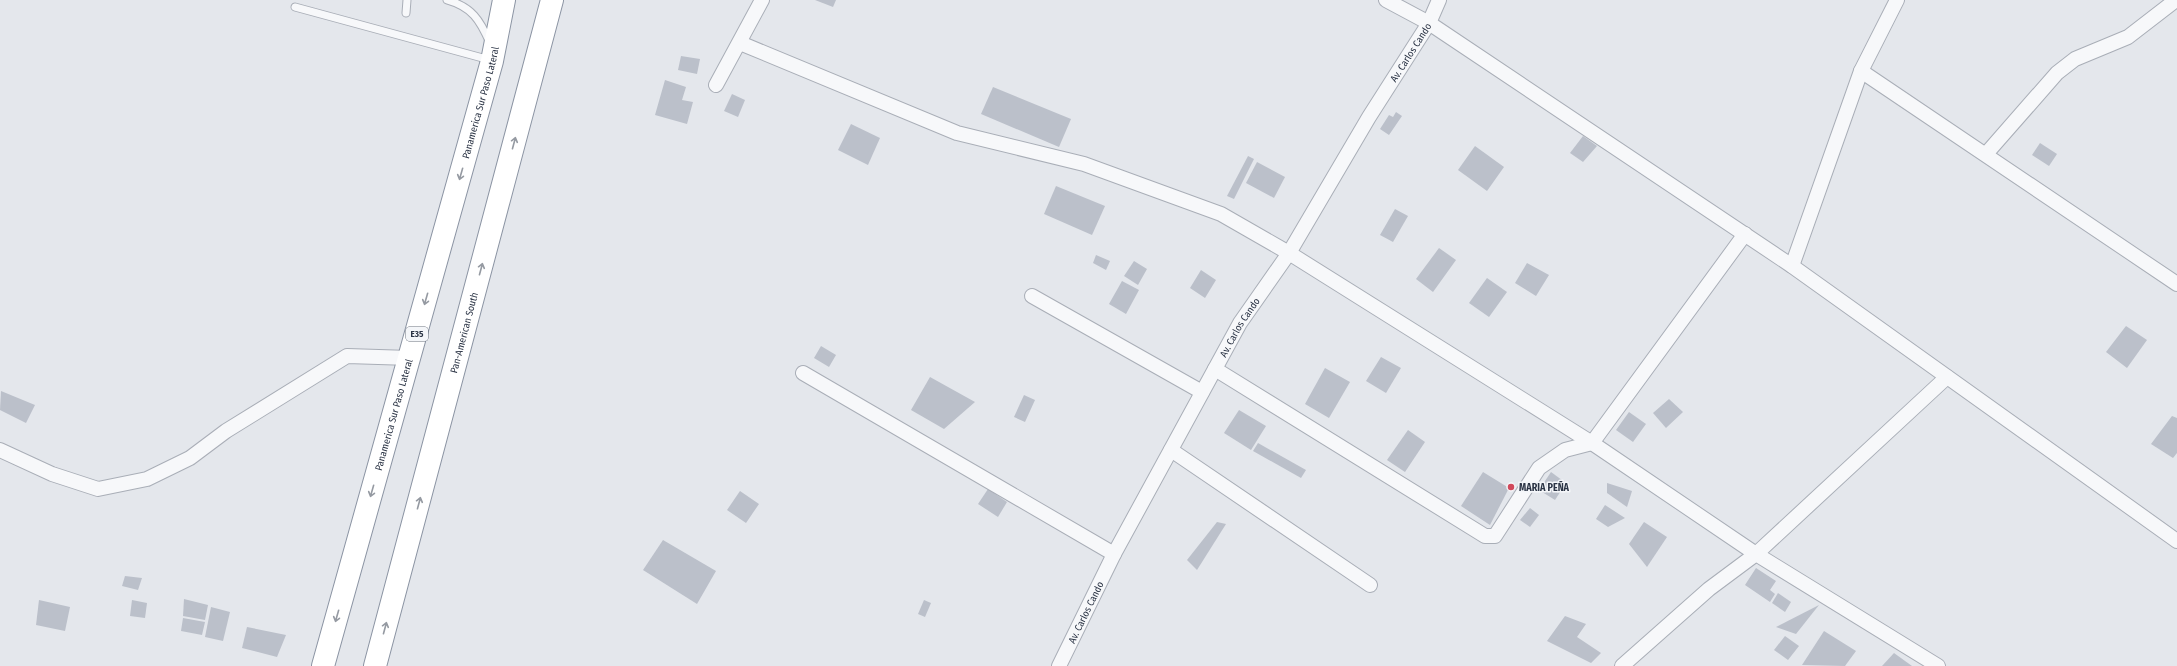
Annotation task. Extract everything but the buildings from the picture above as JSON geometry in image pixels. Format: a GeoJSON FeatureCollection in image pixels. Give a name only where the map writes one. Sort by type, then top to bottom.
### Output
{"type":"FeatureCollection","features":[{"type":"Feature","properties":{"kind":"highway","name":"Panamerica Sur Paso Lateral"},"geometry":{"type":"LineString","coordinates":[[323,666],[493,56],[504,0]]}},
{"type":"Feature","properties":{"kind":"highway","name":"Pan-American South"},"geometry":{"type":"LineString","coordinates":[[375,666],[552,0]]}},
{"type":"Feature","properties":{"kind":"street"},"geometry":{"type":"LineString","coordinates":[[716,85],[762,0]]}},
{"type":"Feature","properties":{"kind":"street"},"geometry":{"type":"LineString","coordinates":[[1386,0],[1429,23],[1792,266],[2177,541]]}},
{"type":"Feature","properties":{"kind":"street","name":"Av. Carlos Cando"},"geometry":{"type":"LineString","coordinates":[[1059,666],[1114,554],[1240,323],[1289,253],[1369,117],[1429,23],[1439,0]]}},
{"type":"Feature","properties":{"kind":"street"},"geometry":{"type":"LineString","coordinates":[[1792,266],[1861,70],[1897,0]]}},
{"type":"Feature","properties":{"kind":"street"},"geometry":{"type":"LineString","coordinates":[[1986,154],[2057,73],[2075,59],[2128,37],[2176,0]]}},
{"type":"Feature","properties":{"kind":"street"},"geometry":{"type":"LineString","coordinates":[[740,43],[957,133],[1084,164],[1220,214],[1289,253],[1592,444],[1756,554],[1938,666]]}},
{"type":"Feature","properties":{"kind":"street"},"geometry":{"type":"LineString","coordinates":[[1861,70],[2177,284]]}},
{"type":"Feature","properties":{"kind":"street"},"geometry":{"type":"LineString","coordinates":[[1215,369],[1486,536],[1495,536],[1539,468],[1565,450],[1592,444],[1745,234]]}},
{"type":"Feature","properties":{"kind":"street"},"geometry":{"type":"LineString","coordinates":[[1032,296],[1202,392]]}},
{"type":"Feature","properties":{"kind":"street"},"geometry":{"type":"LineString","coordinates":[[0,450],[52,474],[98,489],[147,479],[190,458],[226,432],[347,356],[410,358]]}},
{"type":"Feature","properties":{"kind":"street"},"geometry":{"type":"LineString","coordinates":[[803,373],[1114,554]]}},
{"type":"Feature","properties":{"kind":"street"},"geometry":{"type":"LineString","coordinates":[[1622,666],[1709,589],[1756,554],[1947,377]]}},
{"type":"Feature","properties":{"kind":"street"},"geometry":{"type":"LineString","coordinates":[[1171,450],[1370,585]]}},
{"type":"Feature","properties":{"kind":"lane"},"geometry":{"type":"LineString","coordinates":[[406,14],[407,0]]}},
{"type":"Feature","properties":{"kind":"lane"},"geometry":{"type":"LineString","coordinates":[[447,0],[468,8],[486,32],[493,56]]}},
{"type":"Feature","properties":{"kind":"lane"},"geometry":{"type":"LineString","coordinates":[[295,7],[493,56]]}},
{"type":"Feature","properties":{"kind":"place","name":"MARIA PEÑA"},"geometry":{"type":"Point","coordinates":[1511,487]}}]}
